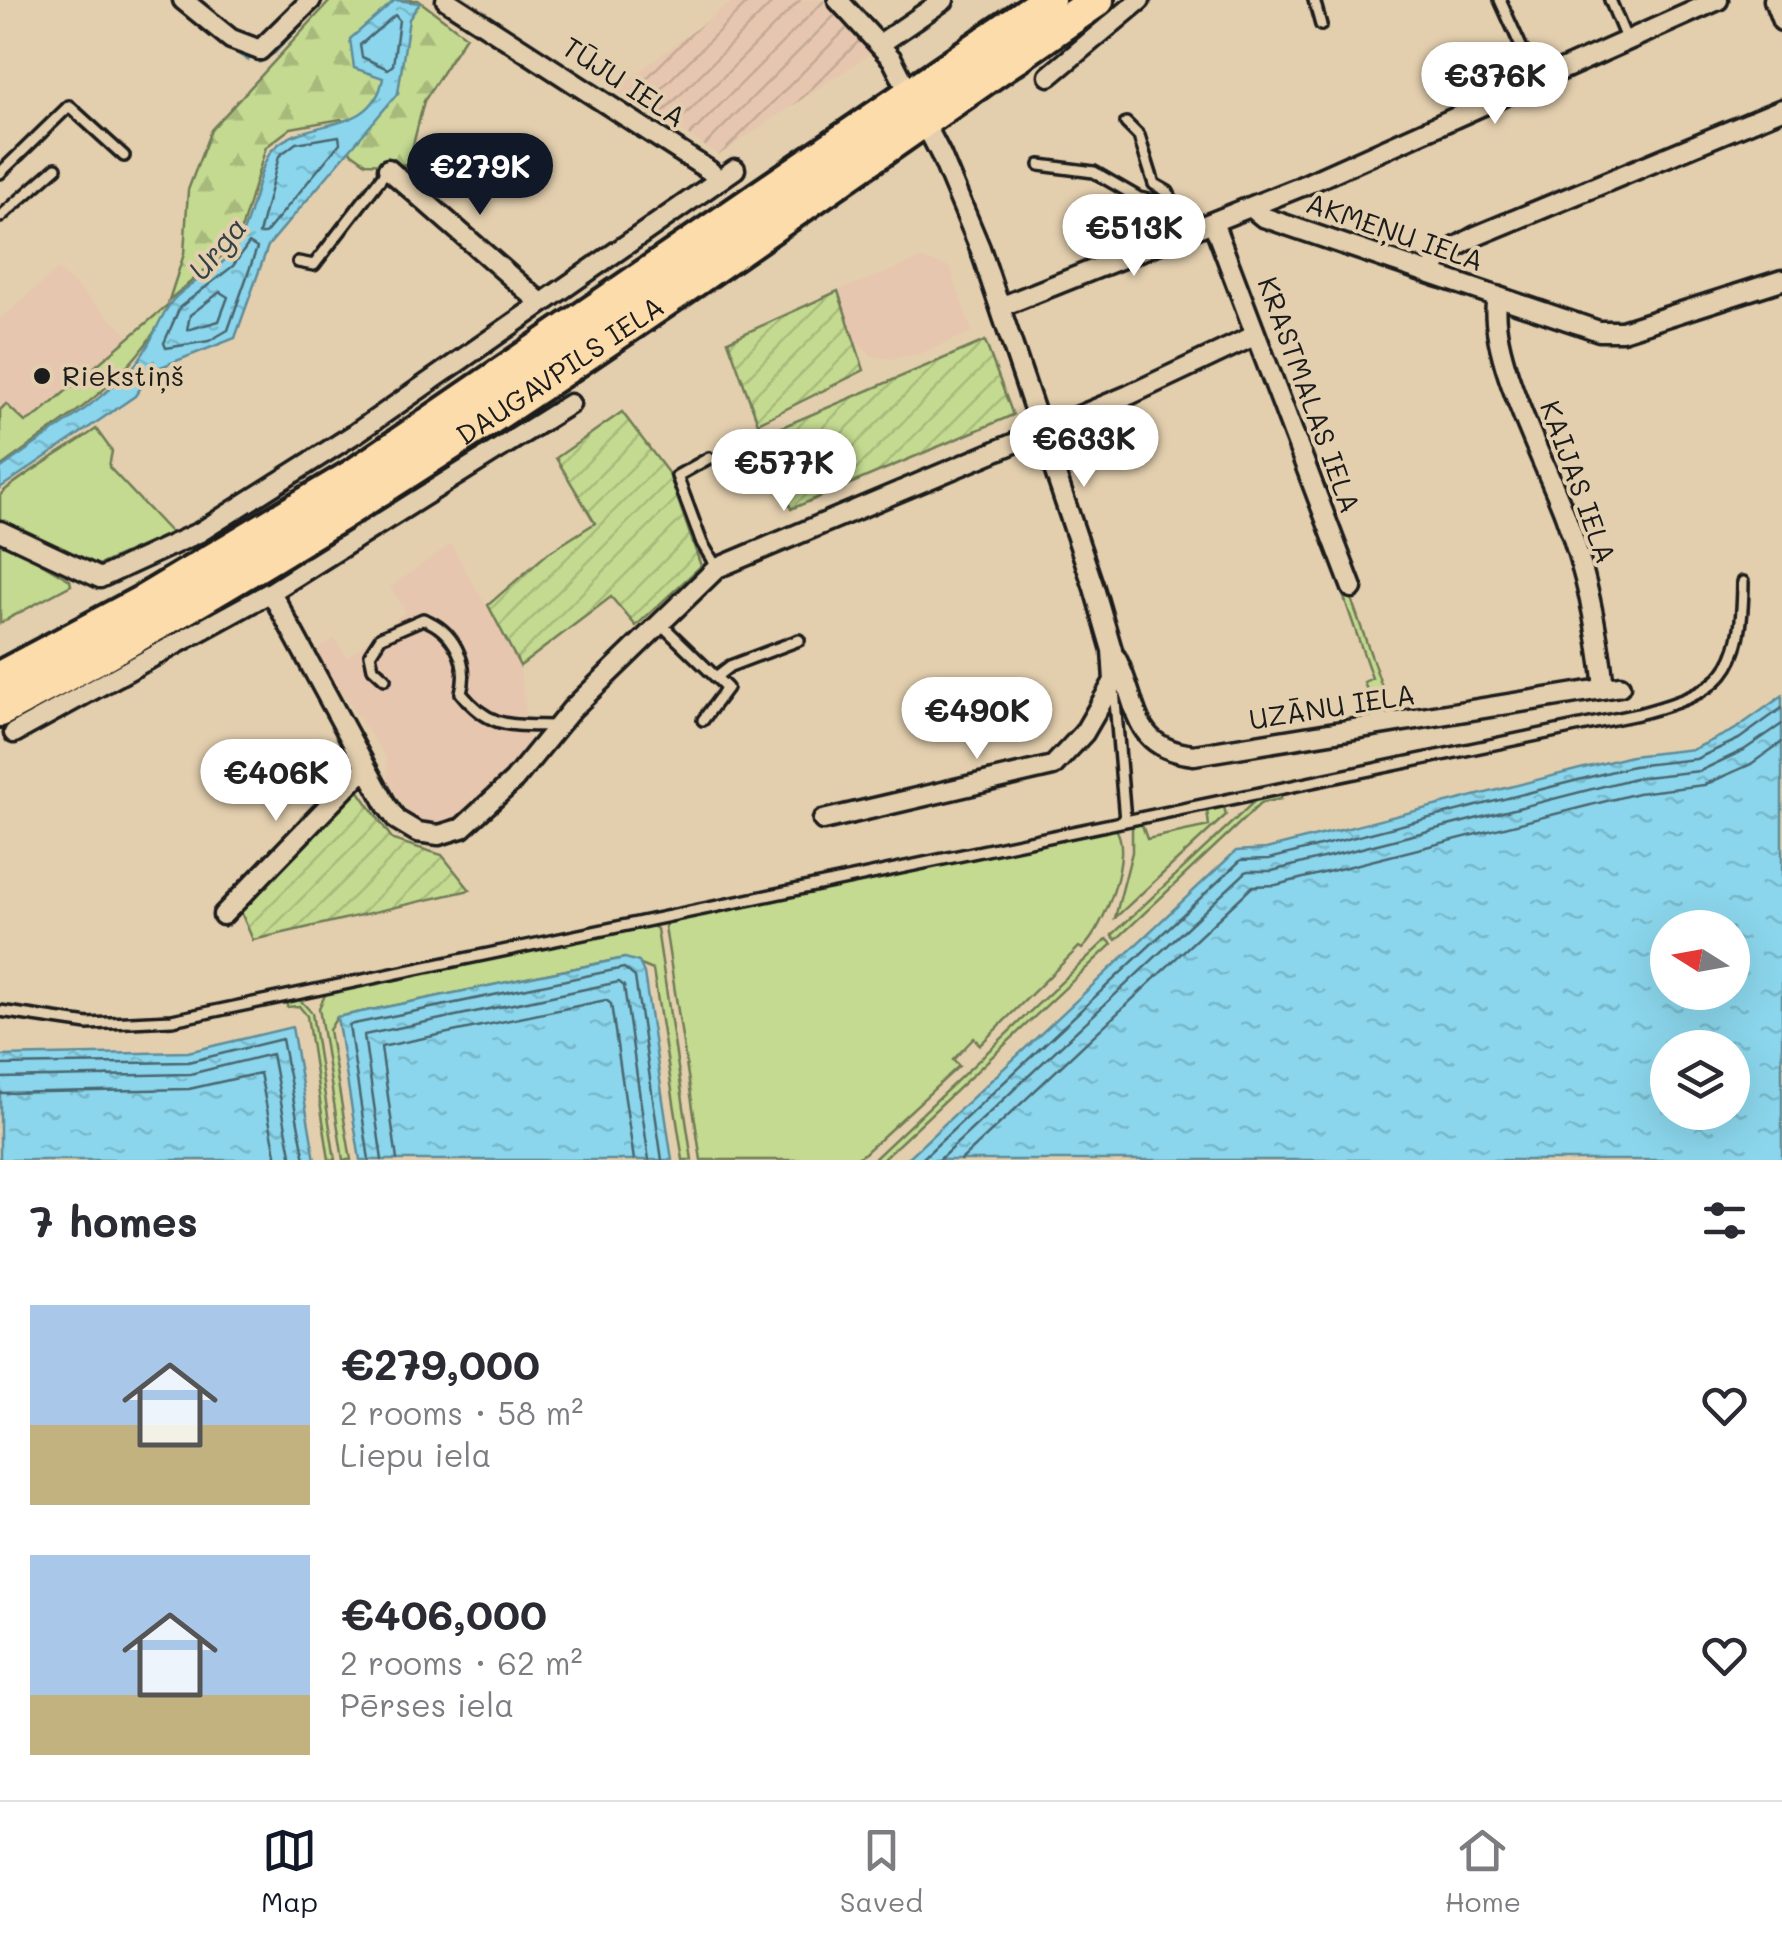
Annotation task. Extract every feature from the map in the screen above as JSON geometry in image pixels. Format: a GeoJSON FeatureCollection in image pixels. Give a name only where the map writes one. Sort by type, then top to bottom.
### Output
{"type":"FeatureCollection","features":[{"type":"Feature","properties":{"kind":"highway","name":"DAUGAVPILS IELA"},"geometry":{"type":"LineString","coordinates":[[7,721],[468,434],[916,108],[1048,0]]}},
{"type":"Feature","properties":{"kind":"highway","name":"DAUGAVPILS IELA"},"geometry":{"type":"LineString","coordinates":[[0,678],[142,602],[355,474],[916,108],[1097,0]]}},
{"type":"Feature","properties":{"kind":"street"},"geometry":{"type":"LineString","coordinates":[[183,0],[230,39],[260,50],[311,0]]}},
{"type":"Feature","properties":{"kind":"street","name":"TŪJU IELA"},"geometry":{"type":"LineString","coordinates":[[446,0],[710,171],[718,181]]}},
{"type":"Feature","properties":{"kind":"street"},"geometry":{"type":"LineString","coordinates":[[823,820],[1052,766],[1084,734],[1114,681],[1112,650],[980,248],[916,108],[880,44],[838,0]]}},
{"type":"Feature","properties":{"kind":"street"},"geometry":{"type":"LineString","coordinates":[[880,44],[944,0]]}},
{"type":"Feature","properties":{"kind":"street"},"geometry":{"type":"LineString","coordinates":[[1049,76],[1140,0]]}},
{"type":"Feature","properties":{"kind":"street"},"geometry":{"type":"LineString","coordinates":[[1000,308],[1252,208],[1718,0]]}},
{"type":"Feature","properties":{"kind":"street"},"geometry":{"type":"LineString","coordinates":[[1774,0],[1782,22]]}},
{"type":"Feature","properties":{"kind":"street"},"geometry":{"type":"LineString","coordinates":[[1430,272],[1444,254],[1476,236],[1782,109]]}},
{"type":"Feature","properties":{"kind":"street"},"geometry":{"type":"LineString","coordinates":[[388,169],[542,303]]}},
{"type":"Feature","properties":{"kind":"street"},"geometry":{"type":"LineString","coordinates":[[0,531],[100,578],[200,532],[356,433],[735,169]]}},
{"type":"Feature","properties":{"kind":"street","name":"AKMEŅU IELA"},"geometry":{"type":"LineString","coordinates":[[1252,208],[1263,217],[1600,331],[1622,331],[1782,280]]}},
{"type":"Feature","properties":{"kind":"street","name":"KRASTMALAS IELA"},"geometry":{"type":"LineString","coordinates":[[1213,222],[1352,588]]}},
{"type":"Feature","properties":{"kind":"street","name":"KAIJAS IELA"},"geometry":{"type":"LineString","coordinates":[[1497,296],[1493,313],[1509,374],[1565,516],[1612,687]]}},
{"type":"Feature","properties":{"kind":"street"},"geometry":{"type":"LineString","coordinates":[[271,592],[387,806],[398,820],[418,832],[439,835],[462,828],[484,812],[557,726],[717,568],[1039,433],[1256,335]]}},
{"type":"Feature","properties":{"kind":"street"},"geometry":{"type":"LineString","coordinates":[[7,721],[271,592],[570,404]]}},
{"type":"Feature","properties":{"kind":"street","name":"UZĀNU IELA"},"geometry":{"type":"LineString","coordinates":[[1112,650],[1148,737],[1174,752],[1194,755],[1612,687]]}},
{"type":"Feature","properties":{"kind":"street"},"geometry":{"type":"LineString","coordinates":[[223,914],[364,769]]}},
{"type":"Feature","properties":{"kind":"lane"},"geometry":{"type":"LineString","coordinates":[[1314,0],[1321,25]]}},
{"type":"Feature","properties":{"kind":"lane"},"geometry":{"type":"LineString","coordinates":[[1500,0],[1537,82]]}},
{"type":"Feature","properties":{"kind":"lane"},"geometry":{"type":"LineString","coordinates":[[1610,0],[1627,41]]}},
{"type":"Feature","properties":{"kind":"lane"},"geometry":{"type":"LineString","coordinates":[[0,173],[69,106],[124,156]]}},
{"type":"Feature","properties":{"kind":"lane"},"geometry":{"type":"LineString","coordinates":[[1126,124],[1139,136],[1154,184],[1168,192],[1188,232]]}},
{"type":"Feature","properties":{"kind":"lane"},"geometry":{"type":"LineString","coordinates":[[1040,165],[1094,172],[1139,198],[1174,205]]}},
{"type":"Feature","properties":{"kind":"lane"},"geometry":{"type":"LineString","coordinates":[[0,216],[56,168]]}},
{"type":"Feature","properties":{"kind":"lane"},"geometry":{"type":"LineString","coordinates":[[298,262],[314,264],[388,169]]}},
{"type":"Feature","properties":{"kind":"lane"},"geometry":{"type":"LineString","coordinates":[[710,458],[677,476],[702,542],[717,568]]}},
{"type":"Feature","properties":{"kind":"lane"},"geometry":{"type":"LineString","coordinates":[[0,1010],[88,1024],[172,1020],[1690,700],[1716,685],[1733,664],[1743,624],[1743,582]]}},
{"type":"Feature","properties":{"kind":"lane"},"geometry":{"type":"LineString","coordinates":[[385,678],[374,668],[370,654],[381,636],[423,619],[448,635],[464,666],[461,693],[479,716],[502,724],[557,726]]}},
{"type":"Feature","properties":{"kind":"lane"},"geometry":{"type":"LineString","coordinates":[[660,623],[728,688],[703,720]]}},
{"type":"Feature","properties":{"kind":"lane"},"geometry":{"type":"LineString","coordinates":[[717,676],[730,666],[798,640]]}},
{"type":"Feature","properties":{"kind":"lane"},"geometry":{"type":"LineString","coordinates":[[1114,681],[1124,820]]}},
{"type":"Feature","properties":{"kind":"shaded area"},"geometry":{"type":"Polygon","coordinates":[[[734,0],[823,0],[871,53],[719,155],[615,90],[734,0]]]}},
{"type":"Feature","properties":{"kind":"shaded area"},"geometry":{"type":"Polygon","coordinates":[[[921,259],[950,267],[972,332],[919,354],[892,359],[872,356],[854,339],[838,291],[921,259]]]}},
{"type":"Feature","properties":{"kind":"shaded area","name":"Riekstiņš"},"geometry":{"type":"Polygon","coordinates":[[[58,269],[131,338],[39,414],[0,436],[0,319],[58,269]]]}},
{"type":"Feature","properties":{"kind":"shaded area"},"geometry":{"type":"Polygon","coordinates":[[[451,544],[520,666],[530,749],[462,816],[433,825],[413,819],[388,782],[386,757],[314,652],[334,639],[347,657],[406,611],[390,587],[451,544]]]}},
{"type":"Feature","properties":{"kind":"green space"},"geometry":{"type":"Polygon","coordinates":[[[331,0],[418,0],[466,36],[424,101],[408,165],[366,163],[348,150],[359,137],[341,119],[291,128],[266,147],[242,227],[224,254],[169,300],[184,254],[188,190],[211,130],[331,0]]]}},
{"type":"Feature","properties":{"kind":"green space"},"geometry":{"type":"Polygon","coordinates":[[[838,291],[864,370],[758,423],[728,341],[838,291]]]}},
{"type":"Feature","properties":{"kind":"green space"},"geometry":{"type":"Polygon","coordinates":[[[170,303],[156,330],[118,376],[97,396],[0,467],[0,410],[6,404],[25,422],[39,414],[170,303]]]}},
{"type":"Feature","properties":{"kind":"green space"},"geometry":{"type":"Polygon","coordinates":[[[985,341],[1013,415],[791,509],[763,435],[985,341]]]}},
{"type":"Feature","properties":{"kind":"green space"},"geometry":{"type":"Polygon","coordinates":[[[622,412],[669,474],[701,566],[636,626],[611,597],[520,666],[488,605],[548,553],[595,523],[556,458],[622,412]]]}},
{"type":"Feature","properties":{"kind":"green space"},"geometry":{"type":"Polygon","coordinates":[[[96,429],[112,451],[109,467],[171,533],[97,566],[0,520],[0,496],[4,491],[96,429]]]}},
{"type":"Feature","properties":{"kind":"green space"},"geometry":{"type":"Polygon","coordinates":[[[0,539],[70,580],[71,585],[0,623],[0,539]]]}},
{"type":"Feature","properties":{"kind":"green space"},"geometry":{"type":"Polygon","coordinates":[[[1345,581],[1393,718],[1378,721],[1364,682],[1372,678],[1339,583],[1345,581]]]}},
{"type":"Feature","properties":{"kind":"green space"},"geometry":{"type":"Polygon","coordinates":[[[358,790],[393,840],[442,855],[470,890],[253,940],[240,910],[358,790]]]}},
{"type":"Feature","properties":{"kind":"green space"},"geometry":{"type":"Polygon","coordinates":[[[1280,794],[1281,799],[1261,803],[1116,940],[1112,935],[1259,797],[1280,794]]]}},
{"type":"Feature","properties":{"kind":"green space"},"geometry":{"type":"Polygon","coordinates":[[[1218,805],[1224,807],[1226,815],[1115,918],[1132,852],[1132,824],[1142,825],[1147,839],[1209,826],[1207,810],[1218,805]]]}},
{"type":"Feature","properties":{"kind":"green space"},"geometry":{"type":"Polygon","coordinates":[[[1115,828],[1120,839],[1119,871],[1108,907],[1091,938],[980,1045],[974,1038],[953,1060],[959,1066],[865,1153],[854,1160],[701,1160],[665,927],[668,922],[1115,828]]]}},
{"type":"Feature","properties":{"kind":"green space"},"geometry":{"type":"Polygon","coordinates":[[[651,925],[657,929],[692,1160],[683,1160],[653,970],[624,958],[337,1017],[329,1030],[351,1160],[343,1160],[319,1008],[326,993],[651,925]]]}},
{"type":"Feature","properties":{"kind":"green space"},"geometry":{"type":"Polygon","coordinates":[[[1107,939],[1112,944],[882,1160],[873,1160],[1107,939]]]}},
{"type":"Feature","properties":{"kind":"green space"},"geometry":{"type":"Polygon","coordinates":[[[287,1000],[301,1001],[312,1013],[335,1160],[329,1160],[307,1016],[299,1006],[287,1007],[287,1000]]]}},
{"type":"Feature","properties":{"kind":"water"},"geometry":{"type":"Polygon","coordinates":[[[395,0],[420,3],[409,19],[398,93],[268,246],[235,338],[153,370],[135,396],[0,488],[0,469],[119,381],[140,358],[173,300],[227,258],[244,230],[263,167],[275,147],[305,131],[338,123],[367,109],[383,78],[354,68],[350,39],[395,0]]]}},
{"type":"Feature","properties":{"kind":"water"},"geometry":{"type":"Polygon","coordinates":[[[1782,696],[1782,1160],[906,1160],[1236,851],[1266,849],[1631,756],[1694,749],[1734,730],[1782,696]]]}},
{"type":"Feature","properties":{"kind":"water"},"geometry":{"type":"Polygon","coordinates":[[[625,958],[639,962],[644,973],[672,1160],[360,1160],[337,1017],[625,958]]]}},
{"type":"Feature","properties":{"kind":"water"},"geometry":{"type":"Polygon","coordinates":[[[292,1027],[315,1160],[0,1160],[0,1056],[188,1052],[292,1027]]]}},
{"type":"Feature","properties":{"kind":"waterway"},"geometry":{"type":"LineString","coordinates":[[259,61],[274,52],[322,0]]}},
{"type":"Feature","properties":{"kind":"waterway"},"geometry":{"type":"LineString","coordinates":[[228,46],[248,59]]}},
{"type":"Feature","properties":{"kind":"place","name":"Riekstiņš"},"geometry":{"type":"Point","coordinates":[42,376]}},
{"type":"Feature","properties":{"kind":"water label","name":"Urga"},"geometry":{"type":"Point","coordinates":[218,249]}}]}
